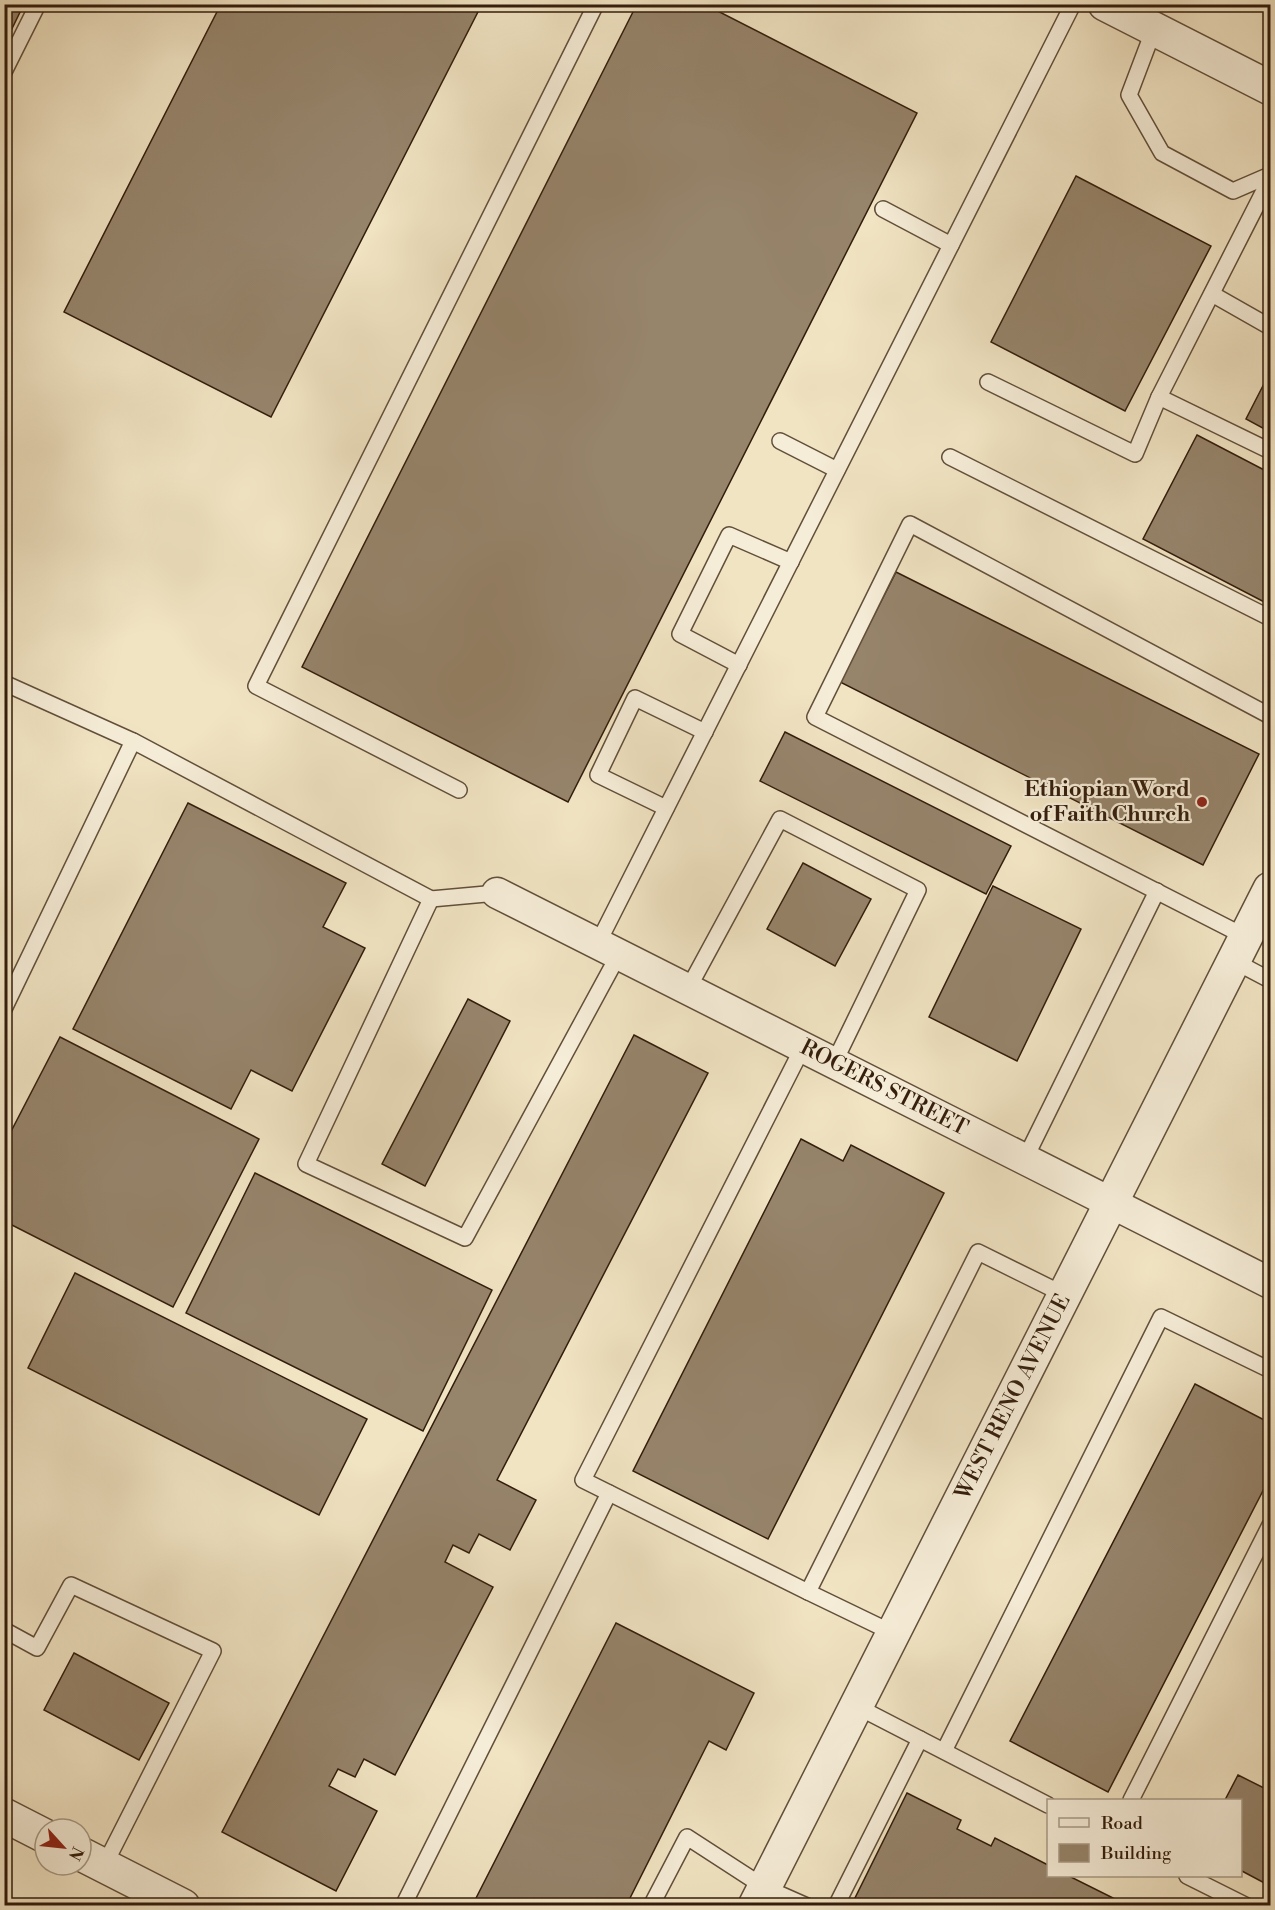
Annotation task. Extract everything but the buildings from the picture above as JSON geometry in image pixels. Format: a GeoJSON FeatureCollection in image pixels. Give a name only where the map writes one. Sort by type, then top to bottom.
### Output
{"type":"FeatureCollection","features":[{"type":"Feature","properties":{"kind":"street"},"geometry":{"type":"LineString","coordinates":[[1105,4],[1270,88]]}},
{"type":"Feature","properties":{"kind":"street","name":"WEST RENO AVENUE"},"geometry":{"type":"LineString","coordinates":[[759,1896],[1270,889]]}},
{"type":"Feature","properties":{"kind":"street","name":"ROGERS STREET"},"geometry":{"type":"LineString","coordinates":[[497,893],[1270,1283]]}},
{"type":"Feature","properties":{"kind":"street"},"geometry":{"type":"LineString","coordinates":[[4,1815],[33,1830]]}},
{"type":"Feature","properties":{"kind":"street"},"geometry":{"type":"LineString","coordinates":[[93,1860],[143,1891],[183,1905]]}},
{"type":"Feature","properties":{"kind":"lane"},"geometry":{"type":"LineString","coordinates":[[4,72],[38,4]]}},
{"type":"Feature","properties":{"kind":"lane"},"geometry":{"type":"LineString","coordinates":[[459,790],[256,686],[596,4]]}},
{"type":"Feature","properties":{"kind":"lane"},"geometry":{"type":"LineString","coordinates":[[431,899],[306,1164],[465,1238],[608,949],[666,808],[1073,4]]}},
{"type":"Feature","properties":{"kind":"lane"},"geometry":{"type":"LineString","coordinates":[[1154,29],[1129,95],[1162,153],[1233,191],[1270,177]]}},
{"type":"Feature","properties":{"kind":"lane"},"geometry":{"type":"LineString","coordinates":[[988,382],[1135,454],[1159,398],[1270,177]]}},
{"type":"Feature","properties":{"kind":"lane"},"geometry":{"type":"LineString","coordinates":[[883,209],[951,245]]}},
{"type":"Feature","properties":{"kind":"lane"},"geometry":{"type":"LineString","coordinates":[[1212,294],[1270,327]]}},
{"type":"Feature","properties":{"kind":"lane"},"geometry":{"type":"LineString","coordinates":[[1159,398],[1270,451]]}},
{"type":"Feature","properties":{"kind":"lane"},"geometry":{"type":"LineString","coordinates":[[780,441],[837,470]]}},
{"type":"Feature","properties":{"kind":"lane"},"geometry":{"type":"LineString","coordinates":[[950,457],[1270,618]]}},
{"type":"Feature","properties":{"kind":"lane"},"geometry":{"type":"LineString","coordinates":[[1270,716],[910,524],[815,717],[1157,891],[1240,949],[1270,980]]}},
{"type":"Feature","properties":{"kind":"lane"},"geometry":{"type":"LineString","coordinates":[[739,664],[680,634],[729,535],[791,562]]}},
{"type":"Feature","properties":{"kind":"lane"},"geometry":{"type":"LineString","coordinates":[[4,683],[133,741],[431,899],[497,893]]}},
{"type":"Feature","properties":{"kind":"lane"},"geometry":{"type":"LineString","coordinates":[[666,808],[598,775],[635,698],[705,732]]}},
{"type":"Feature","properties":{"kind":"lane"},"geometry":{"type":"LineString","coordinates":[[4,1009],[133,741]]}},
{"type":"Feature","properties":{"kind":"lane"},"geometry":{"type":"LineString","coordinates":[[688,989],[780,819],[918,890],[834,1063]]}},
{"type":"Feature","properties":{"kind":"lane"},"geometry":{"type":"LineString","coordinates":[[1025,1159],[1157,891]]}},
{"type":"Feature","properties":{"kind":"lane"},"geometry":{"type":"LineString","coordinates":[[803,1047],[584,1480],[893,1633]]}},
{"type":"Feature","properties":{"kind":"lane"},"geometry":{"type":"LineString","coordinates":[[808,1592],[978,1252],[1065,1295]]}},
{"type":"Feature","properties":{"kind":"lane"},"geometry":{"type":"LineString","coordinates":[[944,1751],[1161,1317],[1270,1370]]}},
{"type":"Feature","properties":{"kind":"lane"},"geometry":{"type":"LineString","coordinates":[[403,1905],[609,1493]]}},
{"type":"Feature","properties":{"kind":"lane"},"geometry":{"type":"LineString","coordinates":[[1132,1799],[1270,1525]]}},
{"type":"Feature","properties":{"kind":"lane"},"geometry":{"type":"LineString","coordinates":[[4,1630],[37,1648],[71,1585],[213,1651],[93,1860]]}},
{"type":"Feature","properties":{"kind":"lane"},"geometry":{"type":"LineString","coordinates":[[856,1706],[1047,1804]]}},
{"type":"Feature","properties":{"kind":"lane"},"geometry":{"type":"LineString","coordinates":[[836,1905],[920,1739]]}},
{"type":"Feature","properties":{"kind":"lane"},"geometry":{"type":"LineString","coordinates":[[651,1905],[687,1837],[759,1896],[807,1905]]}},
{"type":"Feature","properties":{"kind":"lane"},"geometry":{"type":"LineString","coordinates":[[1191,1877],[1247,1905]]}},
{"type":"Feature","properties":{"kind":"place","name":"Ethiopian Word of Faith Church"},"geometry":{"type":"Point","coordinates":[1202,802]}}]}
